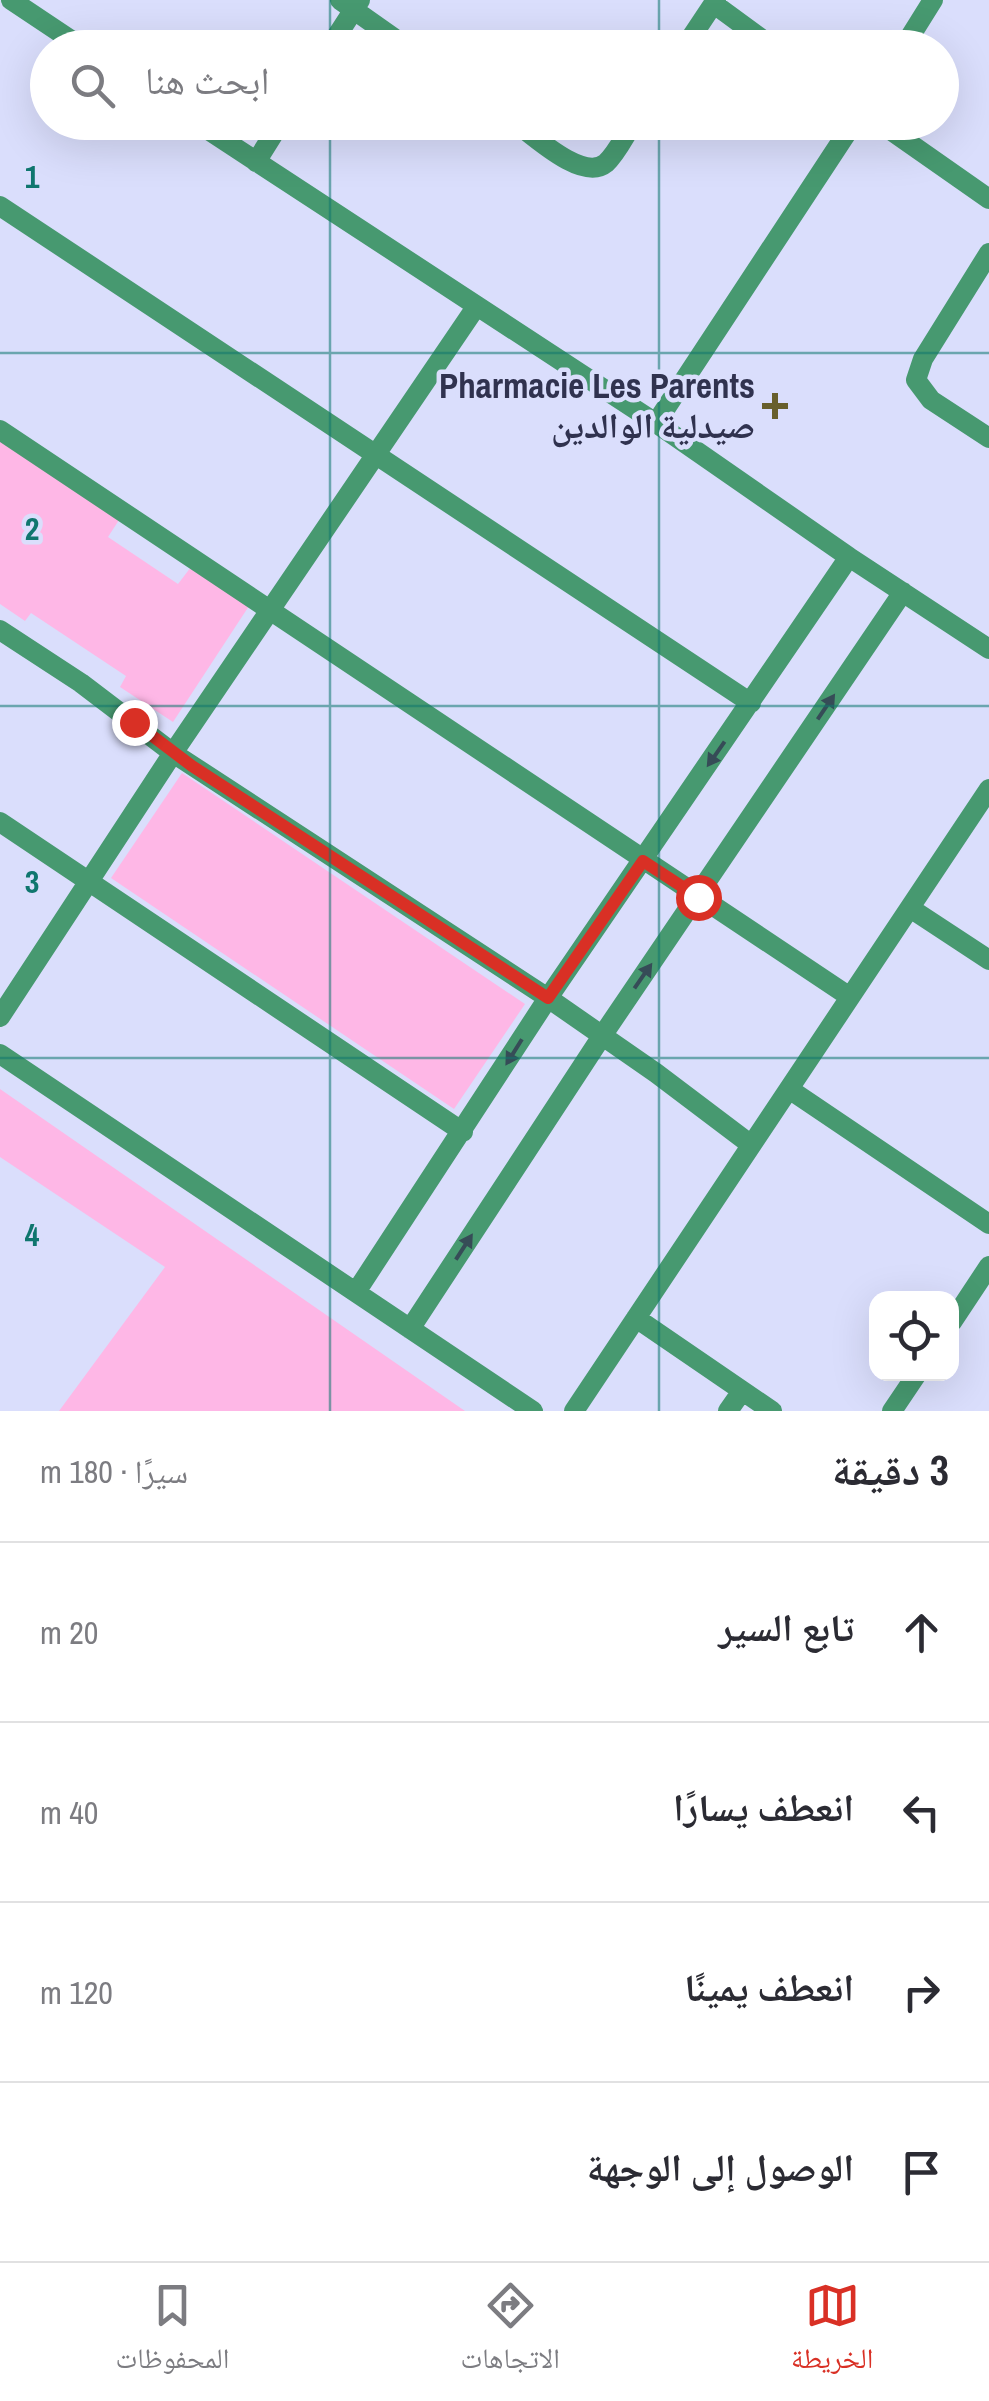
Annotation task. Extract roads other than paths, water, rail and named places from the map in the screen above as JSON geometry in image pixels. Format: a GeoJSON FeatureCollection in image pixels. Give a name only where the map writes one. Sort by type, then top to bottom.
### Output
{"type":"FeatureCollection","features":[{"type":"Feature","properties":{"kind":"street"},"geometry":{"type":"LineString","coordinates":[[12,0],[56,30]]}},
{"type":"Feature","properties":{"kind":"street"},"geometry":{"type":"LineString","coordinates":[[914,30],[933,0]]}},
{"type":"Feature","properties":{"kind":"street"},"geometry":{"type":"LineString","coordinates":[[696,30],[715,2],[751,30]]}},
{"type":"Feature","properties":{"kind":"street"},"geometry":{"type":"LineString","coordinates":[[338,30],[351,3],[385,30]]}},
{"type":"Feature","properties":{"kind":"street"},"geometry":{"type":"LineString","coordinates":[[223,140],[656,423],[989,649]]}},
{"type":"Feature","properties":{"kind":"street"},"geometry":{"type":"LineString","coordinates":[[256,162],[270,140]]}},
{"type":"Feature","properties":{"kind":"street"},"geometry":{"type":"LineString","coordinates":[[540,140],[583,169],[593,170],[611,157],[622,140]]}},
{"type":"Feature","properties":{"kind":"street"},"geometry":{"type":"LineString","coordinates":[[656,423],[842,140]]}},
{"type":"Feature","properties":{"kind":"street"},"geometry":{"type":"LineString","coordinates":[[905,140],[989,199]]}},
{"type":"Feature","properties":{"kind":"street"},"geometry":{"type":"LineString","coordinates":[[0,206],[751,703]]}},
{"type":"Feature","properties":{"kind":"street"},"geometry":{"type":"LineString","coordinates":[[989,253],[923,359],[916,380],[931,400],[989,438]]}},
{"type":"Feature","properties":{"kind":"street"},"geometry":{"type":"LineString","coordinates":[[0,1018],[173,753],[476,307]]}},
{"type":"Feature","properties":{"kind":"street"},"geometry":{"type":"LineString","coordinates":[[0,430],[850,997]]}},
{"type":"Feature","properties":{"kind":"street"},"geometry":{"type":"LineString","coordinates":[[356,1292],[548,998],[849,557]]}},
{"type":"Feature","properties":{"kind":"street"},"geometry":{"type":"LineString","coordinates":[[410,1329],[602,1036],[903,592]]}},
{"type":"Feature","properties":{"kind":"street"},"geometry":{"type":"LineString","coordinates":[[0,630],[173,753],[548,998],[750,1144]]}},
{"type":"Feature","properties":{"kind":"street"},"geometry":{"type":"LineString","coordinates":[[574,1411],[989,789]]}},
{"type":"Feature","properties":{"kind":"street"},"geometry":{"type":"LineString","coordinates":[[0,822],[463,1132]]}},
{"type":"Feature","properties":{"kind":"street"},"geometry":{"type":"LineString","coordinates":[[910,908],[989,960]]}},
{"type":"Feature","properties":{"kind":"street"},"geometry":{"type":"LineString","coordinates":[[0,1054],[533,1411]]}},
{"type":"Feature","properties":{"kind":"street"},"geometry":{"type":"LineString","coordinates":[[789,1089],[989,1224]]}},
{"type":"Feature","properties":{"kind":"street"},"geometry":{"type":"LineString","coordinates":[[959,1311],[989,1266]]}},
{"type":"Feature","properties":{"kind":"street"},"geometry":{"type":"LineString","coordinates":[[636,1318],[772,1411]]}},
{"type":"Feature","properties":{"kind":"street"},"geometry":{"type":"LineString","coordinates":[[892,1411],[912,1381]]}},
{"type":"Feature","properties":{"kind":"street"},"geometry":{"type":"LineString","coordinates":[[728,1411],[742,1391]]}},
{"type":"Feature","properties":{"kind":"place","name":"Pharmacie Les Parents صيدلية الوالدين"},"geometry":{"type":"Point","coordinates":[775,406]}}]}
